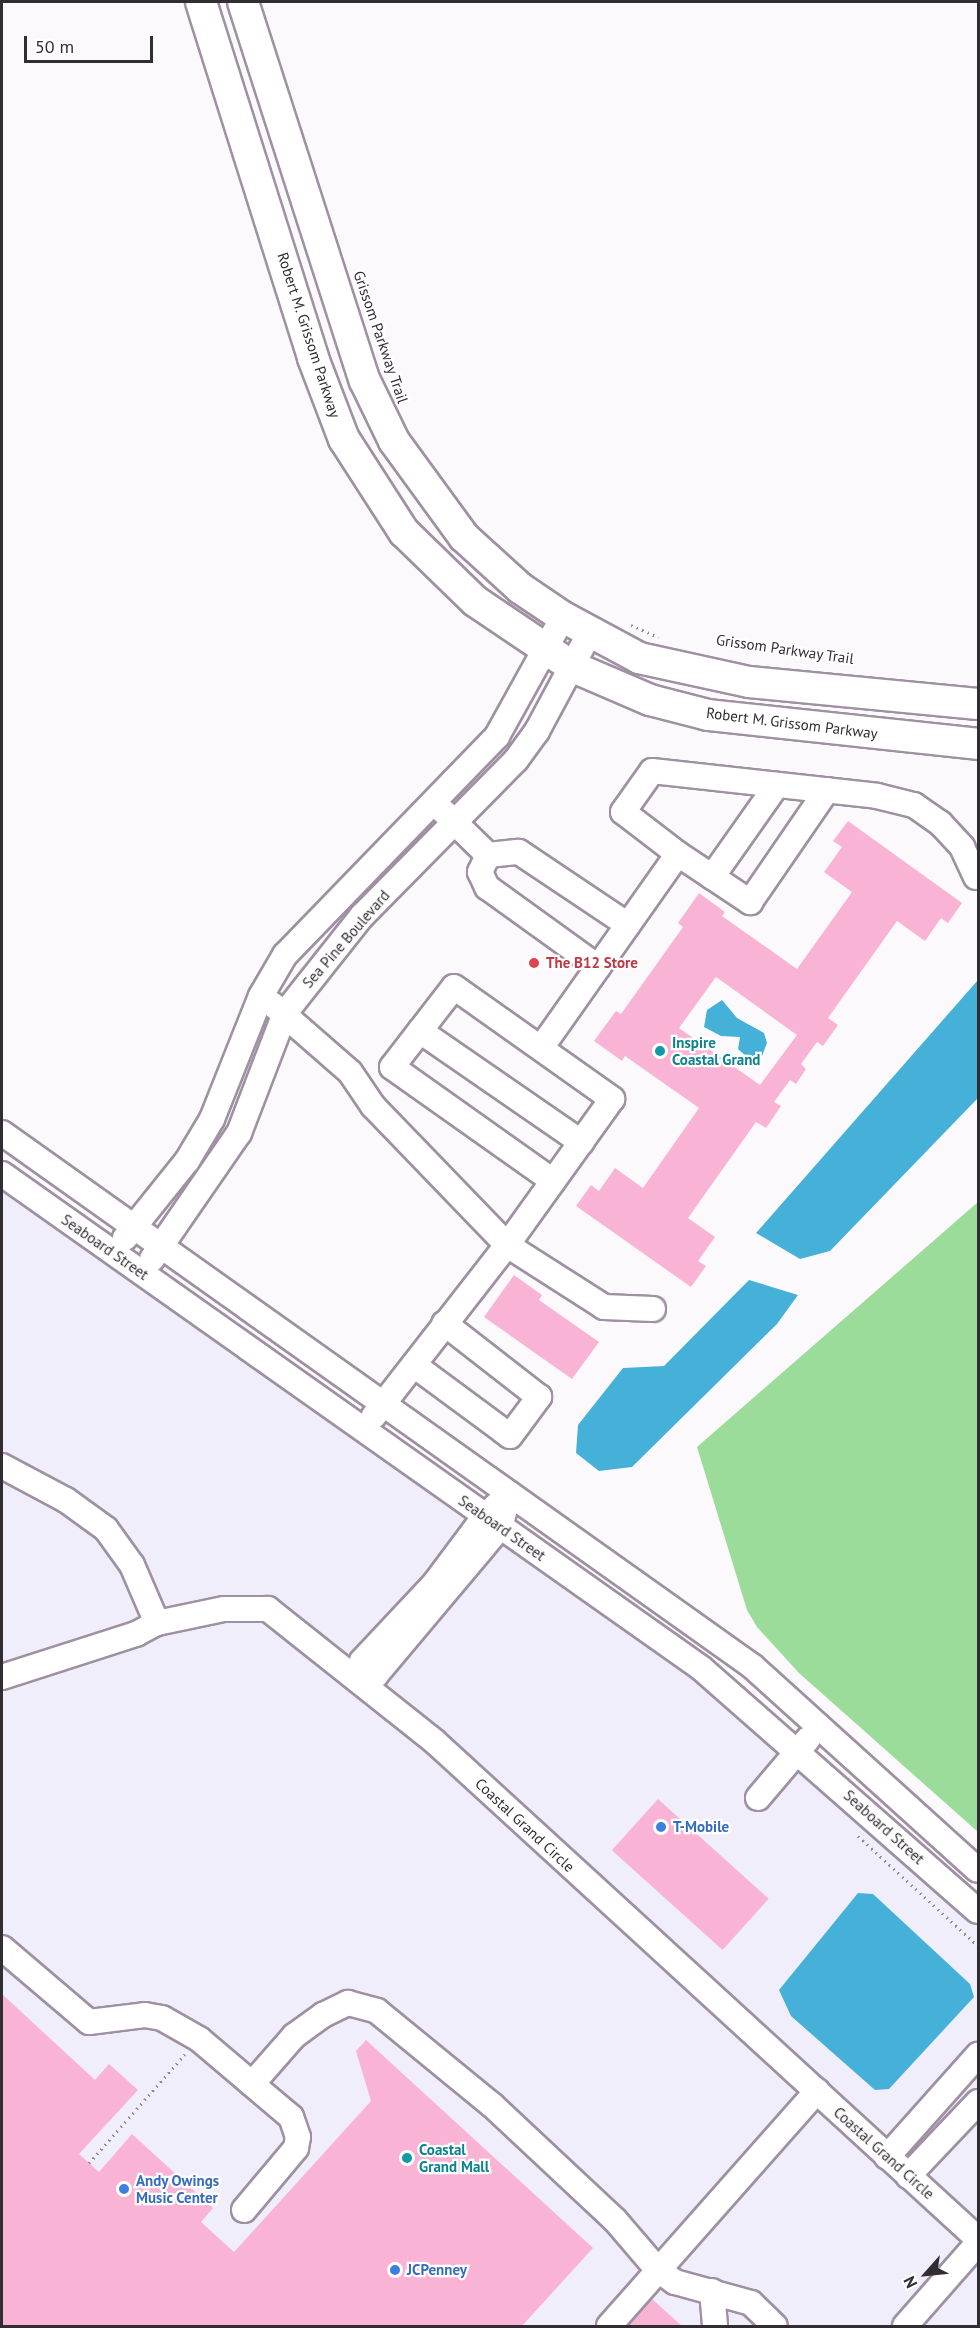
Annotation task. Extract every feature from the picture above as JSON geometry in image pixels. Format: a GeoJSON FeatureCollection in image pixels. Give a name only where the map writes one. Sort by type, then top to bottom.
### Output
{"type":"FeatureCollection","features":[{"type":"Feature","properties":{"kind":"main road","name":"Robert M. Grissom Parkway"},"geometry":{"type":"LineString","coordinates":[[201,2],[313,357],[344,439],[404,532],[475,601],[546,650],[604,683],[708,715],[978,744]]}},
{"type":"Feature","properties":{"kind":"main road"},"geometry":{"type":"LineString","coordinates":[[243,2],[365,381],[394,441],[464,537],[520,588],[563,617],[639,658],[749,682],[978,704]]}},
{"type":"Feature","properties":{"kind":"street"},"geometry":{"type":"LineString","coordinates":[[113,1253],[187,1161],[212,1119],[261,996],[285,955],[430,802],[497,736],[563,617]]}},
{"type":"Feature","properties":{"kind":"street","name":"Sea Pine Boulevard"},"geometry":{"type":"LineString","coordinates":[[141,1272],[162,1247],[239,1133],[285,1013],[362,916],[516,760],[573,667],[590,632]]}},
{"type":"Feature","properties":{"kind":"street"},"geometry":{"type":"LineString","coordinates":[[827,790],[750,902],[678,854],[623,812],[652,771],[827,790],[914,805],[940,823],[962,847],[976,877]]}},
{"type":"Feature","properties":{"kind":"street"},"geometry":{"type":"LineString","coordinates":[[712,877],[777,785]]}},
{"type":"Feature","properties":{"kind":"street"},"geometry":{"type":"LineString","coordinates":[[430,802],[456,821],[488,855]]}},
{"type":"Feature","properties":{"kind":"street"},"geometry":{"type":"LineString","coordinates":[[488,855],[519,852],[628,925]]}},
{"type":"Feature","properties":{"kind":"street"},"geometry":{"type":"LineString","coordinates":[[541,1048],[678,854]]}},
{"type":"Feature","properties":{"kind":"street"},"geometry":{"type":"LineString","coordinates":[[488,855],[480,872],[487,887],[598,967]]}},
{"type":"Feature","properties":{"kind":"street"},"geometry":{"type":"LineString","coordinates":[[363,1090],[392,1067],[454,987],[612,1099],[507,1245],[444,1323],[364,1429]]}},
{"type":"Feature","properties":{"kind":"street"},"geometry":{"type":"LineString","coordinates":[[261,996],[285,1013],[350,1072],[363,1090],[507,1245],[604,1307],[653,1309]]}},
{"type":"Feature","properties":{"kind":"street"},"geometry":{"type":"LineString","coordinates":[[420,1031],[581,1142]]}},
{"type":"Feature","properties":{"kind":"street"},"geometry":{"type":"LineString","coordinates":[[392,1067],[553,1181]]}},
{"type":"Feature","properties":{"kind":"street","name":"Seaboard Street"},"geometry":{"type":"LineString","coordinates":[[2,1133],[752,1666],[978,1870]]}},
{"type":"Feature","properties":{"kind":"street","name":"Seaboard Street"},"geometry":{"type":"LineString","coordinates":[[2,1174],[701,1668],[978,1911]]}},
{"type":"Feature","properties":{"kind":"street"},"geometry":{"type":"LineString","coordinates":[[414,1365],[510,1436],[539,1397],[444,1323]]}},
{"type":"Feature","properties":{"kind":"street"},"geometry":{"type":"LineString","coordinates":[[2,1466],[66,1500],[106,1530],[132,1565],[157,1623]]}},
{"type":"Feature","properties":{"kind":"street"},"geometry":{"type":"LineString","coordinates":[[359,1678],[362,1661],[492,1521],[509,1494]]}},
{"type":"Feature","properties":{"kind":"street","name":"Coastal Grand Circle"},"geometry":{"type":"LineString","coordinates":[[2,1677],[136,1634],[157,1623],[224,1609],[268,1609],[359,1678],[434,1741],[978,2241]]}},
{"type":"Feature","properties":{"kind":"street"},"geometry":{"type":"LineString","coordinates":[[758,1798],[819,1726]]}},
{"type":"Feature","properties":{"kind":"street"},"geometry":{"type":"LineString","coordinates":[[2,1948],[89,2022],[145,2015],[177,2024],[199,2039],[291,2117],[297,2137],[296,2148],[244,2210]]}},
{"type":"Feature","properties":{"kind":"street"},"geometry":{"type":"LineString","coordinates":[[252,2084],[294,2036],[323,2015],[348,2003],[376,2011],[500,2113],[615,2220],[657,2270],[675,2282],[751,2303],[775,2326]]}},
{"type":"Feature","properties":{"kind":"street"},"geometry":{"type":"LineString","coordinates":[[887,2157],[978,2055]]}},
{"type":"Feature","properties":{"kind":"street"},"geometry":{"type":"LineString","coordinates":[[609,2326],[816,2091]]}},
{"type":"Feature","properties":{"kind":"street"},"geometry":{"type":"LineString","coordinates":[[908,2176],[978,2102]]}},
{"type":"Feature","properties":{"kind":"street"},"geometry":{"type":"LineString","coordinates":[[905,2326],[978,2241]]}},
{"type":"Feature","properties":{"kind":"street"},"geometry":{"type":"LineString","coordinates":[[712,2291],[716,2326]]}},
{"type":"Feature","properties":{"kind":"path"},"geometry":{"type":"LineString","coordinates":[[619,620],[663,639]]}},
{"type":"Feature","properties":{"kind":"path"},"geometry":{"type":"LineString","coordinates":[[89,2163],[199,2039]]}},
{"type":"Feature","properties":{"kind":"shaded area","name":"Coastal Grand Mall"},"geometry":{"type":"Polygon","coordinates":[[[2,1174],[701,1668],[978,1911],[978,2326],[2,2326],[2,1174]]]}},
{"type":"Feature","properties":{"kind":"green space"},"geometry":{"type":"Polygon","coordinates":[[[978,1202],[978,1832],[799,1673],[757,1627],[747,1610],[697,1447],[978,1202]]]}},
{"type":"Feature","properties":{"kind":"water"},"geometry":{"type":"Polygon","coordinates":[[[978,980],[978,1098],[830,1251],[800,1259],[756,1233],[978,980]]]}},
{"type":"Feature","properties":{"kind":"water"},"geometry":{"type":"Polygon","coordinates":[[[722,1000],[737,1018],[764,1033],[767,1043],[762,1056],[747,1057],[738,1049],[740,1037],[721,1036],[704,1027],[707,1010],[722,1000]]]}},
{"type":"Feature","properties":{"kind":"water"},"geometry":{"type":"Polygon","coordinates":[[[749,1280],[798,1295],[777,1324],[632,1467],[599,1471],[576,1453],[578,1425],[623,1368],[664,1366],[749,1280]]]}},
{"type":"Feature","properties":{"kind":"water"},"geometry":{"type":"Polygon","coordinates":[[[858,1893],[873,1894],[970,1984],[974,1997],[889,2089],[875,2090],[791,2016],[779,1990],[858,1893]]]}},
{"type":"Feature","properties":{"kind":"building","name":"Inspire Coastal Grand"},"geometry":{"type":"Polygon","coordinates":[[[848,821],[962,903],[948,923],[941,918],[925,941],[897,921],[828,1018],[838,1025],[823,1046],[817,1042],[801,1064],[806,1069],[796,1084],[790,1080],[774,1102],[781,1106],[766,1128],[756,1122],[688,1218],[715,1237],[698,1261],[706,1266],[691,1287],[576,1206],[591,1185],[599,1191],[615,1168],[643,1188],[699,1108],[625,1056],[622,1061],[594,1041],[616,1011],[621,1014],[683,927],[678,923],[699,893],[725,912],[722,916],[797,969],[852,892],[824,872],[842,847],[833,841],[848,821]],[[716,977],[679,1028],[760,1085],[797,1035],[716,977]]]}},
{"type":"Feature","properties":{"kind":"building"},"geometry":{"type":"Polygon","coordinates":[[[514,1275],[542,1295],[539,1300],[599,1342],[572,1379],[484,1317],[514,1275]]]}},
{"type":"Feature","properties":{"kind":"building"},"geometry":{"type":"Polygon","coordinates":[[[658,1799],[769,1899],[723,1950],[612,1850],[658,1799]]]}},
{"type":"Feature","properties":{"kind":"building","name":"Coastal Grand Mall"},"geometry":{"type":"Polygon","coordinates":[[[2,1994],[95,2080],[109,2064],[138,2090],[79,2154],[99,2172],[132,2134],[213,2208],[201,2222],[234,2252],[371,2101],[356,2051],[366,2040],[593,2248],[522,2326],[2,2326],[2,1994]]]}},
{"type":"Feature","properties":{"kind":"building"},"geometry":{"type":"Polygon","coordinates":[[[652,2299],[682,2326],[628,2326],[652,2299]]]}},
{"type":"Feature","properties":{"kind":"place","name":"The B12 Store"},"geometry":{"type":"Point","coordinates":[534,963]}},
{"type":"Feature","properties":{"kind":"place","name":"Inspire Coastal Grand"},"geometry":{"type":"Point","coordinates":[660,1051]}},
{"type":"Feature","properties":{"kind":"place","name":"T-Mobile"},"geometry":{"type":"Point","coordinates":[661,1827]}},
{"type":"Feature","properties":{"kind":"place","name":"Coastal Grand Mall"},"geometry":{"type":"Point","coordinates":[407,2158]}},
{"type":"Feature","properties":{"kind":"place","name":"Andy Owings Music Center"},"geometry":{"type":"Point","coordinates":[124,2189]}},
{"type":"Feature","properties":{"kind":"place","name":"JCPenney"},"geometry":{"type":"Point","coordinates":[395,2270]}}]}
